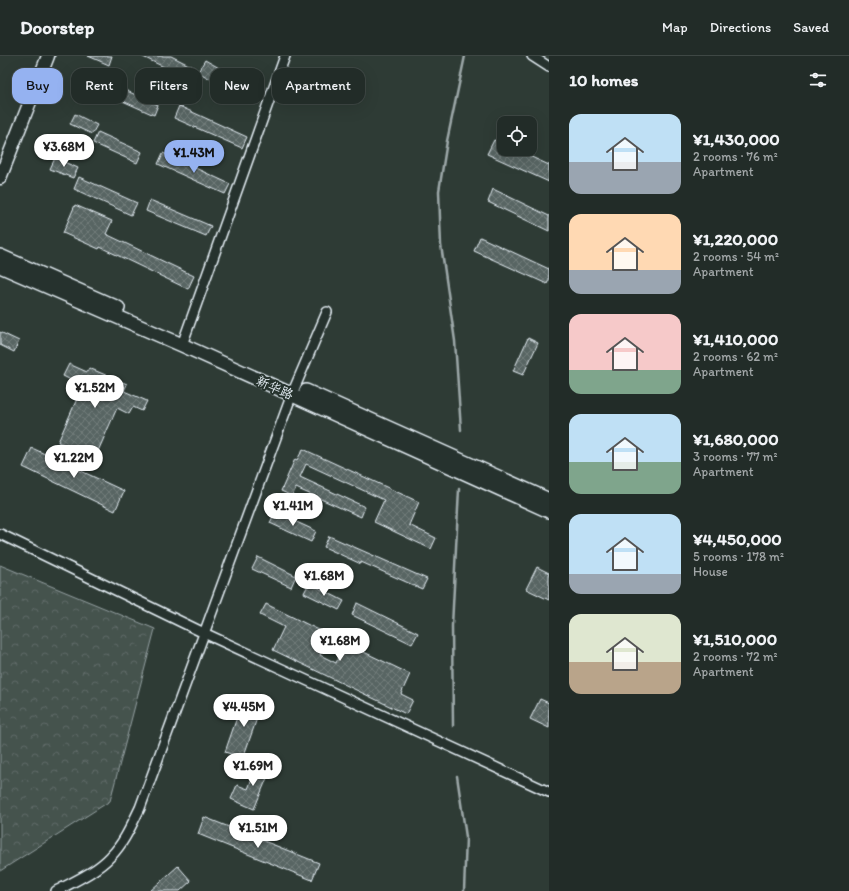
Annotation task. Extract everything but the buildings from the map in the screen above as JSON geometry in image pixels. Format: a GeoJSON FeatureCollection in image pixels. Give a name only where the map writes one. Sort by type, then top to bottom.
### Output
{"type":"FeatureCollection","features":[{"type":"Feature","properties":{"kind":"main road","name":"新华路"},"geometry":{"type":"LineString","coordinates":[[0,256],[183,341],[549,500]]}},
{"type":"Feature","properties":{"kind":"main road","name":"新华路"},"geometry":{"type":"LineString","coordinates":[[0,266],[183,341]]}},
{"type":"Feature","properties":{"kind":"main road","name":"新华路"},"geometry":{"type":"LineString","coordinates":[[294,390],[549,511]]}},
{"type":"Feature","properties":{"kind":"street"},"geometry":{"type":"LineString","coordinates":[[0,178],[48,56]]}},
{"type":"Feature","properties":{"kind":"street"},"geometry":{"type":"LineString","coordinates":[[183,341],[285,56]]}},
{"type":"Feature","properties":{"kind":"street"},"geometry":{"type":"LineString","coordinates":[[532,56],[549,67]]}},
{"type":"Feature","properties":{"kind":"street"},"geometry":{"type":"LineString","coordinates":[[56,891],[90,873],[112,856],[126,835],[140,808],[294,390],[327,312]]}},
{"type":"Feature","properties":{"kind":"street"},"geometry":{"type":"LineString","coordinates":[[0,534],[204,633],[549,792]]}},
{"type":"Feature","properties":{"kind":"green space"},"geometry":{"type":"Polygon","coordinates":[[[0,565],[155,629],[110,801],[0,871],[0,565]]]}},
{"type":"Feature","properties":{"kind":"waterway"},"geometry":{"type":"LineString","coordinates":[[461,430],[455,341],[441,245],[439,191],[447,141],[465,56]]}},
{"type":"Feature","properties":{"kind":"waterway"},"geometry":{"type":"LineString","coordinates":[[453,726],[452,626],[459,489]]}},
{"type":"Feature","properties":{"kind":"waterway"},"geometry":{"type":"LineString","coordinates":[[457,776],[466,837],[464,891]]}}]}
